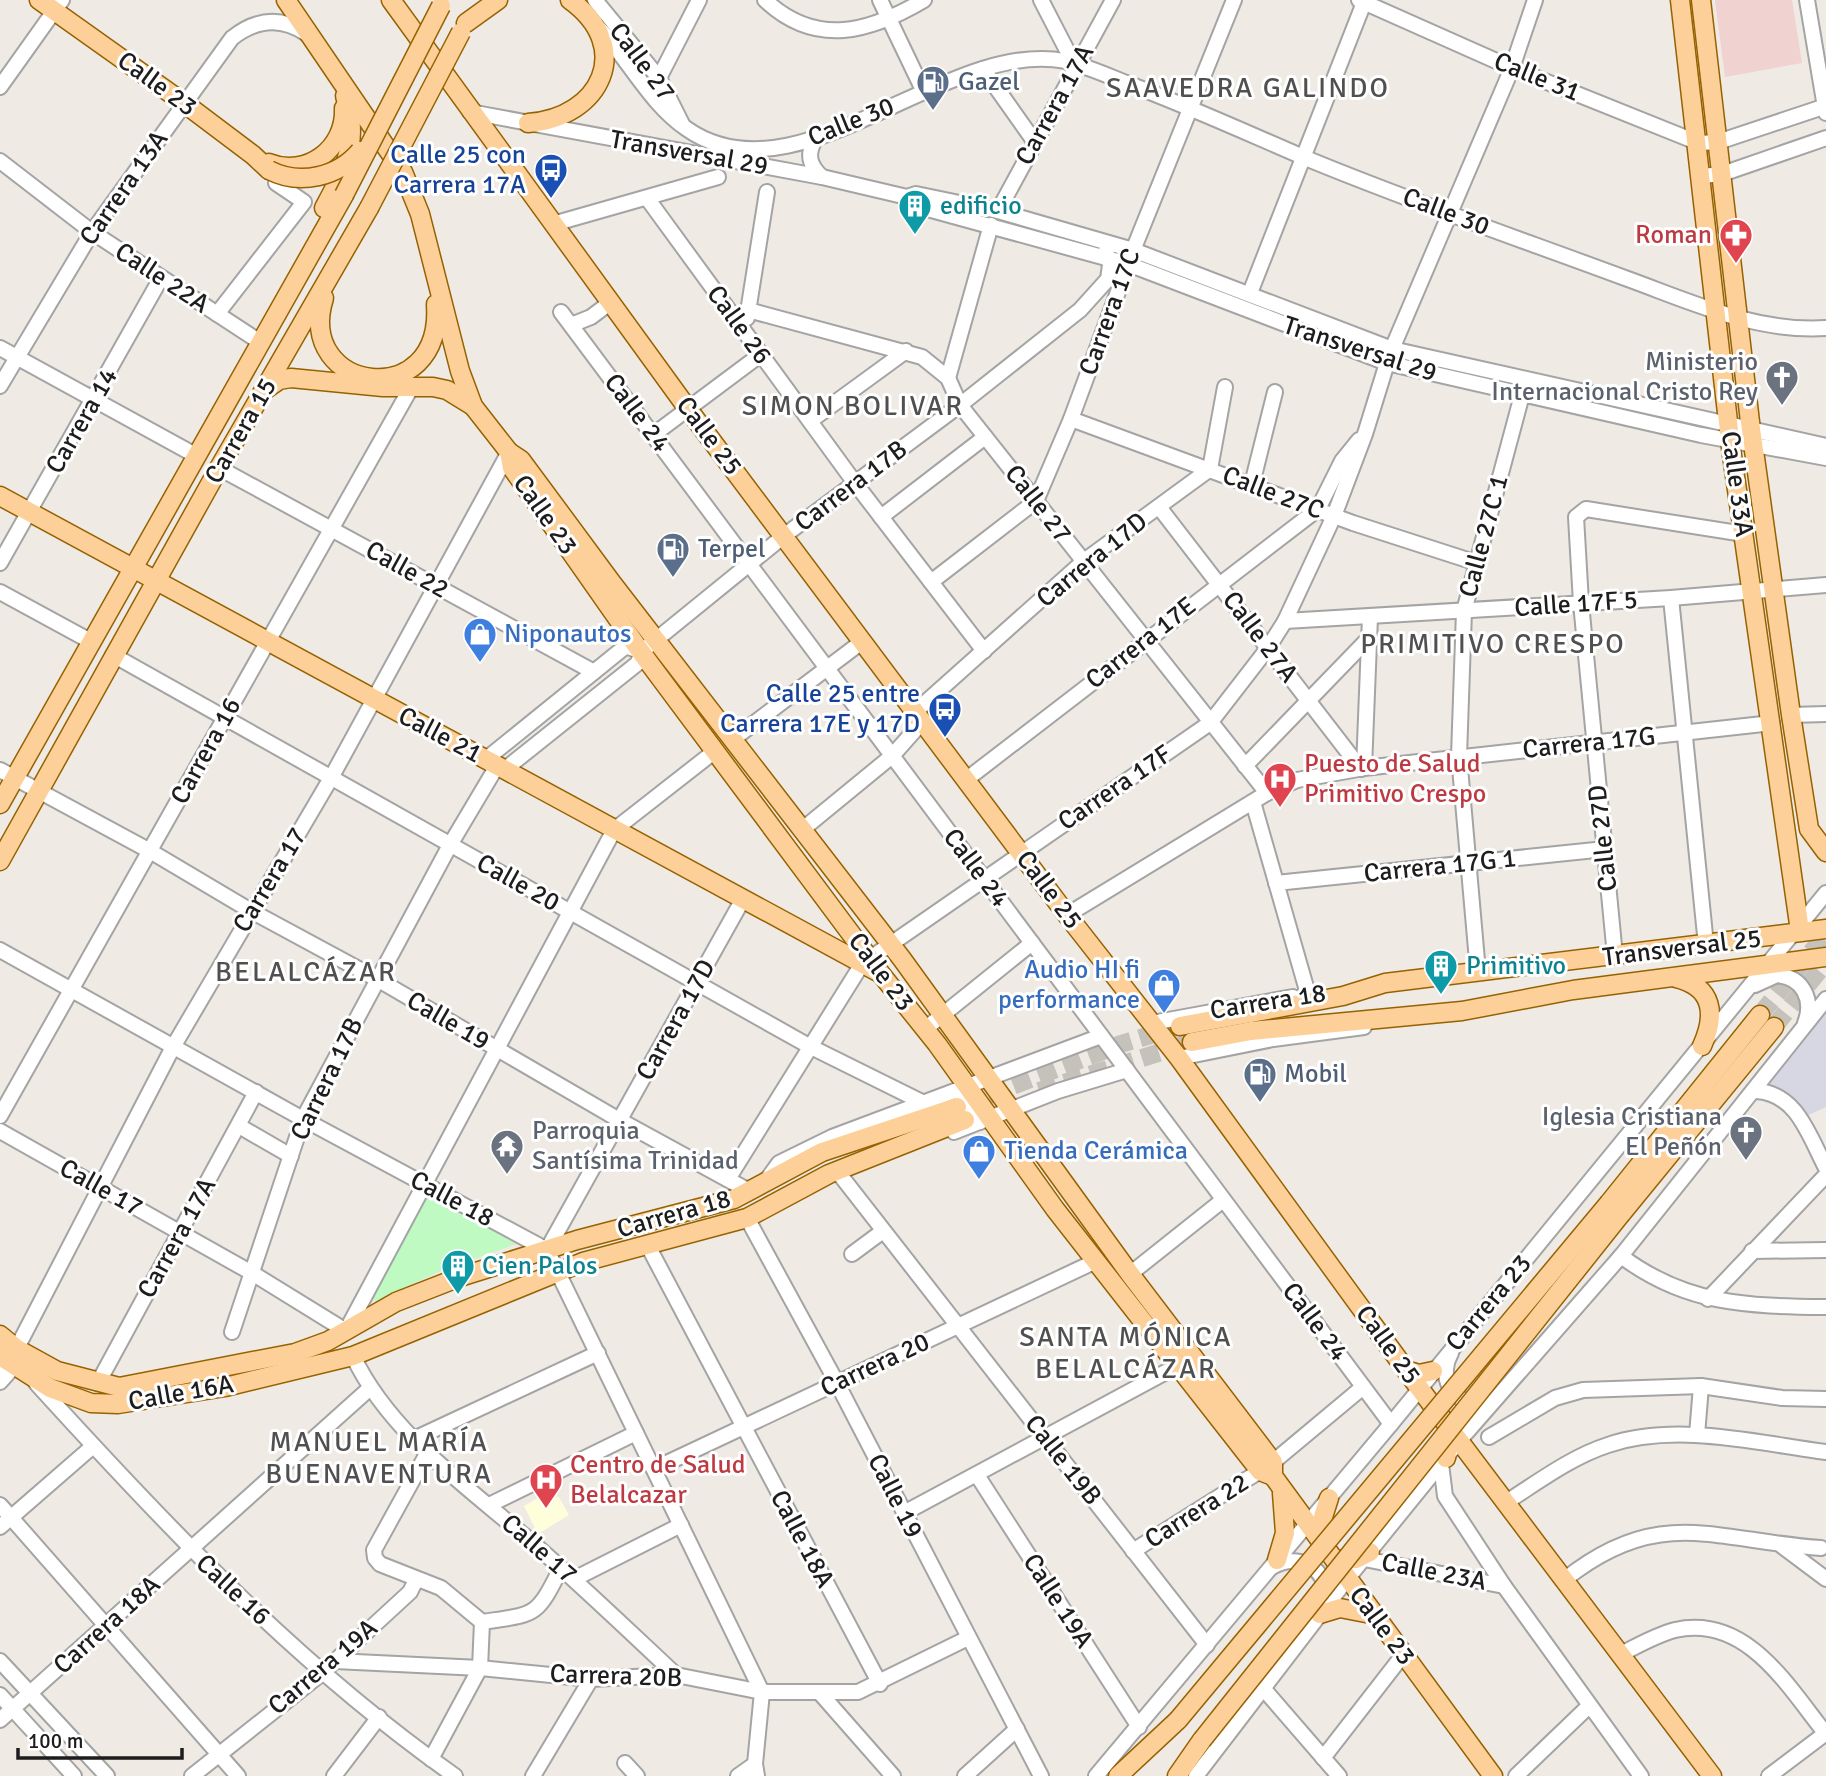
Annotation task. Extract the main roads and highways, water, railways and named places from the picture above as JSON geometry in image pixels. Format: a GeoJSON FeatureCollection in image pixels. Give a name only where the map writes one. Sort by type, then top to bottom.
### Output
{"type":"FeatureCollection","features":[{"type":"Feature","properties":{"kind":"main road","name":"Calle 23"},"geometry":{"type":"LineString","coordinates":[[39,0],[58,5],[253,155],[273,177],[324,176],[349,164],[376,128]]}},
{"type":"Feature","properties":{"kind":"main road"},"geometry":{"type":"LineString","coordinates":[[286,0],[403,172],[420,214],[433,262],[437,321],[434,339],[415,366],[398,376],[379,379],[360,377],[343,368],[330,355],[322,338],[321,308],[339,262]]}},
{"type":"Feature","properties":{"kind":"main road","name":"Calle 25"},"geometry":{"type":"LineString","coordinates":[[391,0],[688,409],[785,535],[1067,915],[1179,1058],[1419,1388],[1712,1776]]}},
{"type":"Feature","properties":{"kind":"main road","name":"Carrera 15"},"geometry":{"type":"LineString","coordinates":[[0,861],[113,655],[369,208],[478,0]]}},
{"type":"Feature","properties":{"kind":"main road"},"geometry":{"type":"LineString","coordinates":[[464,28],[498,0]]}},
{"type":"Feature","properties":{"kind":"main road"},"geometry":{"type":"LineString","coordinates":[[528,123],[550,122],[563,117],[586,101],[596,89],[605,61],[602,41],[592,20],[570,0]]}},
{"type":"Feature","properties":{"kind":"main road","name":"Calle 33A"},"geometry":{"type":"LineString","coordinates":[[1680,0],[1699,143],[1730,433],[1772,723],[1795,930]]}},
{"type":"Feature","properties":{"kind":"main road","name":"Calle 33A"},"geometry":{"type":"LineString","coordinates":[[1701,0],[1772,589],[1810,833],[1826,852]]}},
{"type":"Feature","properties":{"kind":"main road","name":"Carrera 15"},"geometry":{"type":"LineString","coordinates":[[0,804],[7,774],[92,642],[195,455],[344,195],[376,128],[443,3]]}},
{"type":"Feature","properties":{"kind":"main road"},"geometry":{"type":"LineString","coordinates":[[274,318],[280,288],[339,180],[349,155],[353,132],[351,115],[325,55]]}},
{"type":"Feature","properties":{"kind":"main road"},"geometry":{"type":"LineString","coordinates":[[253,155],[291,169],[322,157],[342,130],[345,113],[339,84]]}},
{"type":"Feature","properties":{"kind":"main road","name":"Calle 23"},"geometry":{"type":"LineString","coordinates":[[433,262],[460,371],[472,406],[509,452],[522,460],[732,740],[890,943],[1130,1274],[1371,1614],[1493,1776]]}},
{"type":"Feature","properties":{"kind":"main road"},"geometry":{"type":"LineString","coordinates":[[266,389],[279,380],[291,378],[383,387],[412,386],[447,390],[472,406]]}},
{"type":"Feature","properties":{"kind":"main road","name":"Calle 23"},"geometry":{"type":"LineString","coordinates":[[509,452],[512,468],[640,652],[866,961]]}},
{"type":"Feature","properties":{"kind":"main road","name":"Calle 21"},"geometry":{"type":"LineString","coordinates":[[0,496],[614,830],[866,961],[881,974]]}},
{"type":"Feature","properties":{"kind":"main road"},"geometry":{"type":"LineString","coordinates":[[1806,807],[1812,822],[1826,837]]}},
{"type":"Feature","properties":{"kind":"main road","name":"Transversal 25"},"geometry":{"type":"LineString","coordinates":[[1331,999],[1385,983],[1706,945],[1795,930],[1826,929]]}},
{"type":"Feature","properties":{"kind":"main road","name":"Transversal 25"},"geometry":{"type":"LineString","coordinates":[[1334,1023],[1391,1020],[1670,976],[1826,957]]}},
{"type":"Feature","properties":{"kind":"main road","name":"Calle 23"},"geometry":{"type":"LineString","coordinates":[[881,974],[925,1029],[970,1108],[1047,1197],[1177,1366],[1272,1474]]}},
{"type":"Feature","properties":{"kind":"main road"},"geometry":{"type":"LineString","coordinates":[[1670,976],[1696,986],[1708,999],[1711,1020],[1702,1046]]}},
{"type":"Feature","properties":{"kind":"main road","name":"Carrera 18"},"geometry":{"type":"LineString","coordinates":[[1180,1026],[1331,999]]}},
{"type":"Feature","properties":{"kind":"main road","name":"Carrera 23"},"geometry":{"type":"LineString","coordinates":[[1177,1776],[1202,1740],[1615,1208],[1767,1021]]}},
{"type":"Feature","properties":{"kind":"main road","name":"Carrera 18"},"geometry":{"type":"LineString","coordinates":[[1192,1042],[1334,1023]]}},
{"type":"Feature","properties":{"kind":"main road","name":"Carrera 18"},"geometry":{"type":"LineString","coordinates":[[346,1331],[396,1302],[460,1277],[547,1250],[718,1204],[749,1191],[806,1159],[845,1143],[970,1108]]}},
{"type":"Feature","properties":{"kind":"main road","name":"Carrera 18"},"geometry":{"type":"LineString","coordinates":[[353,1356],[558,1272],[751,1216],[829,1174],[970,1108]]}},
{"type":"Feature","properties":{"kind":"main road"},"geometry":{"type":"LineString","coordinates":[[1047,1197],[1051,1166]]}},
{"type":"Feature","properties":{"kind":"main road","name":"Carrera 23"},"geometry":{"type":"LineString","coordinates":[[1118,1776],[1178,1720],[1615,1208]]}},
{"type":"Feature","properties":{"kind":"main road","name":"Calle 16A"},"geometry":{"type":"LineString","coordinates":[[8,1361],[120,1387],[295,1353],[346,1331]]}},
{"type":"Feature","properties":{"kind":"main road"},"geometry":{"type":"LineString","coordinates":[[0,1335],[8,1361]]}},
{"type":"Feature","properties":{"kind":"main road","name":"Calle 16A"},"geometry":{"type":"LineString","coordinates":[[8,1361],[33,1380],[91,1403],[126,1404],[226,1387],[353,1356]]}},
{"type":"Feature","properties":{"kind":"main road"},"geometry":{"type":"LineString","coordinates":[[1406,1370],[1419,1374],[1433,1371]]}},
{"type":"Feature","properties":{"kind":"main road"},"geometry":{"type":"LineString","coordinates":[[1443,1461],[1455,1436]]}},
{"type":"Feature","properties":{"kind":"main road"},"geometry":{"type":"LineString","coordinates":[[1272,1474],[1286,1521],[1274,1564]]}},
{"type":"Feature","properties":{"kind":"main road"},"geometry":{"type":"LineString","coordinates":[[1321,1543],[1323,1517],[1329,1498]]}},
{"type":"Feature","properties":{"kind":"main road"},"geometry":{"type":"LineString","coordinates":[[1333,1560],[1349,1560],[1367,1555]]}},
{"type":"Feature","properties":{"kind":"main road"},"geometry":{"type":"LineString","coordinates":[[1321,1612],[1340,1608],[1371,1614]]}},
{"type":"Feature","properties":{"kind":"tunnel"},"geometry":{"type":"LineString","coordinates":[[1760,1015],[1826,934]]}},
{"type":"Feature","properties":{"kind":"tunnel"},"geometry":{"type":"LineString","coordinates":[[1774,1027],[1826,962]]}},
{"type":"Feature","properties":{"kind":"tunnel"},"geometry":{"type":"LineString","coordinates":[[963,1105],[1121,1044],[1180,1026]]}},
{"type":"Feature","properties":{"kind":"tunnel"},"geometry":{"type":"LineString","coordinates":[[1039,1091],[1192,1042]]}},
{"type":"Feature","properties":{"kind":"place","name":"Gazel"},"geometry":{"type":"Point","coordinates":[933,112]}},
{"type":"Feature","properties":{"kind":"place","name":"Calle 25 con Carrera 17A"},"geometry":{"type":"Point","coordinates":[551,200]}},
{"type":"Feature","properties":{"kind":"place","name":"edificio"},"geometry":{"type":"Point","coordinates":[915,236]}},
{"type":"Feature","properties":{"kind":"place","name":"Roman"},"geometry":{"type":"Point","coordinates":[1736,265]}},
{"type":"Feature","properties":{"kind":"place","name":"Ministerio Internacional Cristo Rey"},"geometry":{"type":"Point","coordinates":[1782,407]}},
{"type":"Feature","properties":{"kind":"place","name":"Terpel"},"geometry":{"type":"Point","coordinates":[673,579]}},
{"type":"Feature","properties":{"kind":"place","name":"Niponautos"},"geometry":{"type":"Point","coordinates":[480,664]}},
{"type":"Feature","properties":{"kind":"place","name":"Calle 25 entre Carrera 17E y 17D"},"geometry":{"type":"Point","coordinates":[945,739]}},
{"type":"Feature","properties":{"kind":"place","name":"Puesto de Salud Primitivo Crespo"},"geometry":{"type":"Point","coordinates":[1280,809]}},
{"type":"Feature","properties":{"kind":"place","name":"Primitivo"},"geometry":{"type":"Point","coordinates":[1441,996]}},
{"type":"Feature","properties":{"kind":"place","name":"Audio HI fi performance"},"geometry":{"type":"Point","coordinates":[1164,1015]}},
{"type":"Feature","properties":{"kind":"place","name":"Mobil"},"geometry":{"type":"Point","coordinates":[1260,1104]}},
{"type":"Feature","properties":{"kind":"place","name":"Iglesia Cristiana El Peñón"},"geometry":{"type":"Point","coordinates":[1746,1162]}},
{"type":"Feature","properties":{"kind":"place","name":"Parroquia Santísima Trinidad"},"geometry":{"type":"Point","coordinates":[507,1176]}},
{"type":"Feature","properties":{"kind":"place","name":"Tienda Cerámica"},"geometry":{"type":"Point","coordinates":[979,1181]}},
{"type":"Feature","properties":{"kind":"place","name":"Cien Palos"},"geometry":{"type":"Point","coordinates":[458,1296]}},
{"type":"Feature","properties":{"kind":"place","name":"Centro de Salud Belalcazar"},"geometry":{"type":"Point","coordinates":[546,1510]}},
{"type":"Feature","properties":{"kind":"district","name":"SAAVEDRA GALINDO"},"geometry":{"type":"Point","coordinates":[1248,88]}},
{"type":"Feature","properties":{"kind":"district","name":"SIMON BOLIVAR"},"geometry":{"type":"Point","coordinates":[853,406]}},
{"type":"Feature","properties":{"kind":"district","name":"PRIMITIVO CRESPO"},"geometry":{"type":"Point","coordinates":[1493,644]}},
{"type":"Feature","properties":{"kind":"district","name":"BELALCÁZAR"},"geometry":{"type":"Point","coordinates":[306,972]}},
{"type":"Feature","properties":{"kind":"district","name":"SANTA MÓNICA BELALCÁZAR"},"geometry":{"type":"Point","coordinates":[1126,1353]}},
{"type":"Feature","properties":{"kind":"district","name":"MANUEL MARÍA BUENAVENTURA"},"geometry":{"type":"Point","coordinates":[379,1458]}}]}
